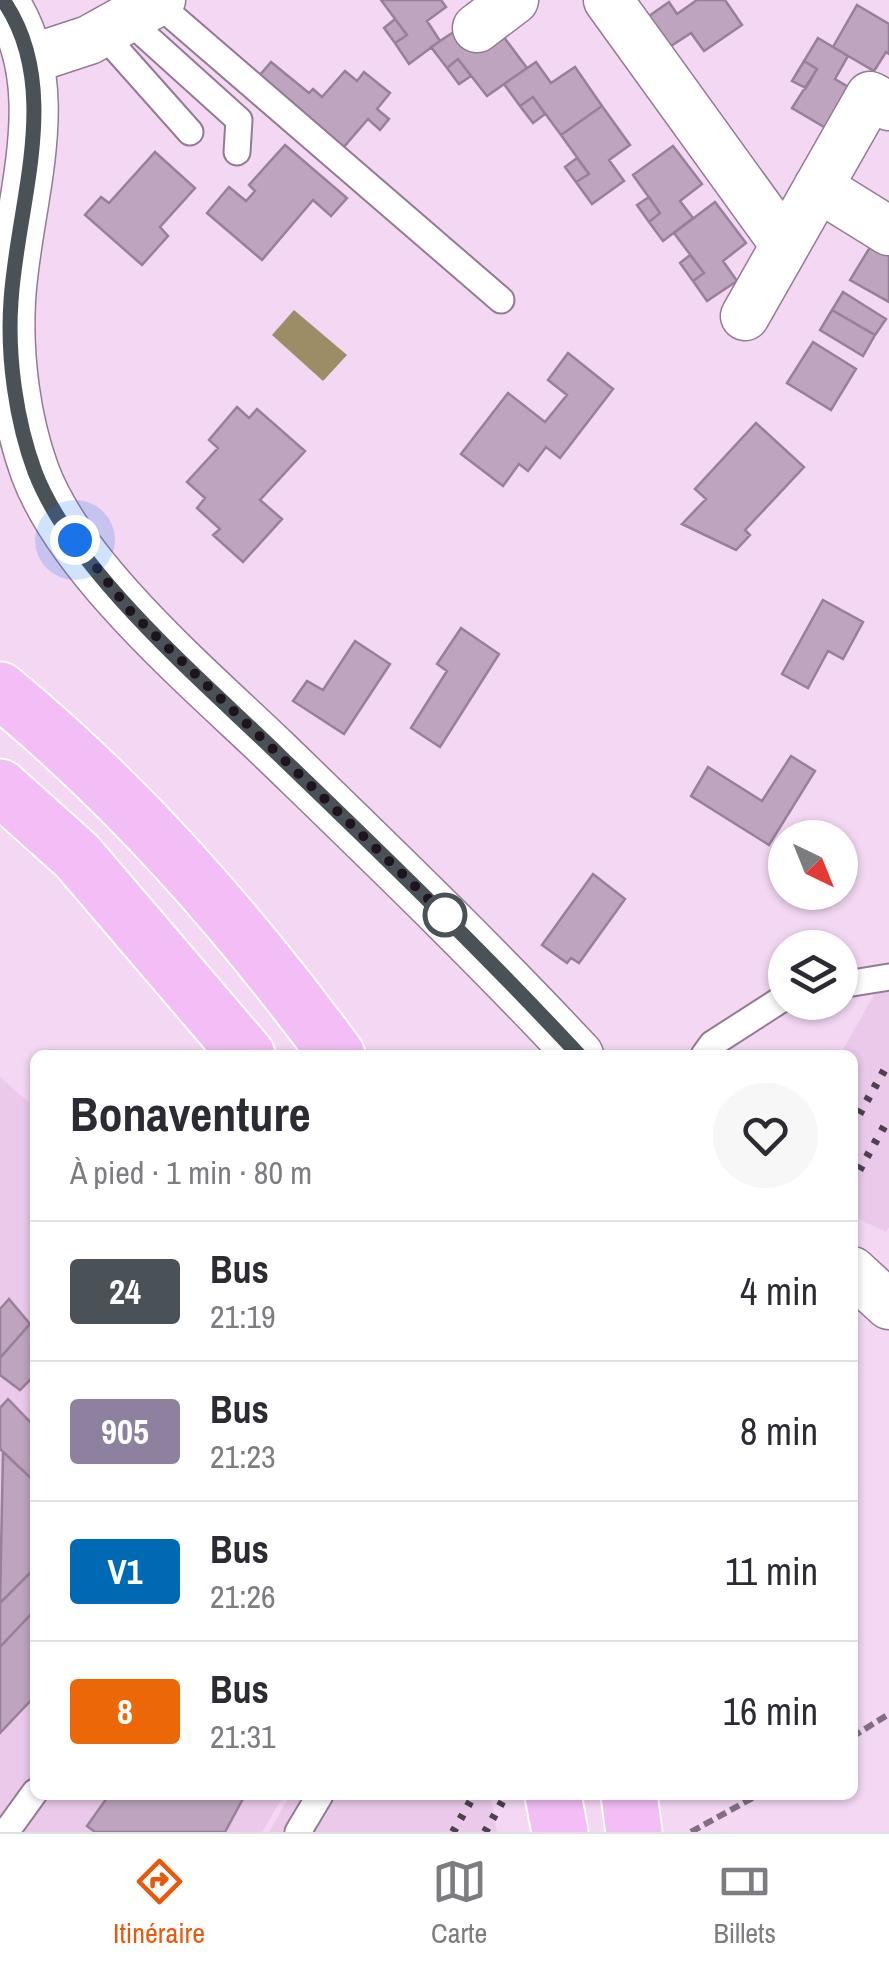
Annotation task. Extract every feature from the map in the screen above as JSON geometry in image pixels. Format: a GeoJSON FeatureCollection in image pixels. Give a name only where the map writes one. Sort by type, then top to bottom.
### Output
{"type":"FeatureCollection","features":[{"type":"Feature","properties":{"kind":"highway"},"geometry":{"type":"LineString","coordinates":[[0,690],[75,752],[168,847],[257,947],[333,1050]]}},
{"type":"Feature","properties":{"kind":"highway"},"geometry":{"type":"LineString","coordinates":[[0,788],[77,856],[243,1050]]}},
{"type":"Feature","properties":{"kind":"highway"},"geometry":{"type":"LineString","coordinates":[[555,1800],[560,1832]]}},
{"type":"Feature","properties":{"kind":"highway"},"geometry":{"type":"LineString","coordinates":[[630,1800],[634,1832]]}},
{"type":"Feature","properties":{"kind":"street"},"geometry":{"type":"LineString","coordinates":[[3,0],[31,59],[35,108],[10,303],[15,394],[36,474],[75,540],[131,612],[445,915],[574,1050]]}},
{"type":"Feature","properties":{"kind":"street"},"geometry":{"type":"LineString","coordinates":[[477,28],[514,0]]}},
{"type":"Feature","properties":{"kind":"street"},"geometry":{"type":"LineString","coordinates":[[608,0],[786,245]]}},
{"type":"Feature","properties":{"kind":"street"},"geometry":{"type":"LineString","coordinates":[[31,59],[137,14]]}},
{"type":"Feature","properties":{"kind":"street"},"geometry":{"type":"LineString","coordinates":[[745,316],[870,96],[889,106]]}},
{"type":"Feature","properties":{"kind":"street"},"geometry":{"type":"LineString","coordinates":[[818,187],[889,230]]}},
{"type":"Feature","properties":{"kind":"street"},"geometry":{"type":"LineString","coordinates":[[858,1277],[889,1305]]}},
{"type":"Feature","properties":{"kind":"lane"},"geometry":{"type":"LineString","coordinates":[[137,14],[190,132]]}},
{"type":"Feature","properties":{"kind":"lane"},"geometry":{"type":"LineString","coordinates":[[137,14],[239,120],[237,152]]}},
{"type":"Feature","properties":{"kind":"lane"},"geometry":{"type":"LineString","coordinates":[[137,14],[501,300]]}},
{"type":"Feature","properties":{"kind":"lane"},"geometry":{"type":"LineString","coordinates":[[858,982],[889,977]]}},
{"type":"Feature","properties":{"kind":"lane"},"geometry":{"type":"LineString","coordinates":[[708,1050],[768,1008]]}},
{"type":"Feature","properties":{"kind":"lane"},"geometry":{"type":"LineString","coordinates":[[9,1828],[30,1799]]}},
{"type":"Feature","properties":{"kind":"lane"},"geometry":{"type":"LineString","coordinates":[[298,1832],[317,1800]]}},
{"type":"Feature","properties":{"kind":"path"},"geometry":{"type":"LineString","coordinates":[[858,1733],[889,1714]]}},
{"type":"Feature","properties":{"kind":"path"},"geometry":{"type":"LineString","coordinates":[[691,1832],[749,1800]]}},
{"type":"Feature","properties":{"kind":"shaded area"},"geometry":{"type":"Polygon","coordinates":[[[294,310],[347,355],[323,381],[272,335],[294,310]]]}},
{"type":"Feature","properties":{"kind":"shaded area"},"geometry":{"type":"Polygon","coordinates":[[[889,968],[886,1232],[858,1218],[858,1050],[843,1050],[889,968]]]}},
{"type":"Feature","properties":{"kind":"shaded area"},"geometry":{"type":"Polygon","coordinates":[[[0,1077],[30,1104],[30,1800],[281,1800],[262,1832],[0,1832],[0,1077]]]}},
{"type":"Feature","properties":{"kind":"shaded area"},"geometry":{"type":"Polygon","coordinates":[[[287,1800],[491,1800],[497,1832],[269,1832],[287,1800]]]}},
{"type":"Feature","properties":{"kind":"building"},"geometry":{"type":"Polygon","coordinates":[[[381,0],[441,0],[446,7],[427,21],[440,41],[409,64],[395,43],[407,35],[381,0]]]}},
{"type":"Feature","properties":{"kind":"building"},"geometry":{"type":"Polygon","coordinates":[[[697,0],[725,0],[742,25],[704,51],[691,33],[671,46],[649,16],[669,2],[677,14],[697,0]]]}},
{"type":"Feature","properties":{"kind":"building"},"geometry":{"type":"Polygon","coordinates":[[[857,5],[889,24],[889,54],[886,52],[874,71],[833,47],[857,5]]]}},
{"type":"Feature","properties":{"kind":"building"},"geometry":{"type":"Polygon","coordinates":[[[395,19],[407,35],[395,43],[384,28],[395,19]]]}},
{"type":"Feature","properties":{"kind":"building"},"geometry":{"type":"Polygon","coordinates":[[[461,27],[497,28],[527,68],[487,96],[458,59],[447,68],[431,47],[461,27]]]}},
{"type":"Feature","properties":{"kind":"building"},"geometry":{"type":"Polygon","coordinates":[[[818,38],[848,56],[835,79],[860,94],[836,134],[792,108],[817,69],[804,61],[818,38]]]}},
{"type":"Feature","properties":{"kind":"building"},"geometry":{"type":"Polygon","coordinates":[[[458,59],[471,76],[459,84],[447,68],[458,59]]]}},
{"type":"Feature","properties":{"kind":"building"},"geometry":{"type":"Polygon","coordinates":[[[804,61],[817,69],[806,88],[792,81],[804,61]]]}},
{"type":"Feature","properties":{"kind":"building"},"geometry":{"type":"Polygon","coordinates":[[[271,62],[309,93],[313,89],[322,97],[345,71],[357,81],[364,72],[390,93],[377,109],[389,119],[380,130],[368,119],[343,148],[259,76],[271,62]]]}},
{"type":"Feature","properties":{"kind":"building"},"geometry":{"type":"Polygon","coordinates":[[[536,62],[551,83],[575,67],[602,106],[561,135],[533,97],[520,106],[504,84],[536,62]]]}},
{"type":"Feature","properties":{"kind":"building"},"geometry":{"type":"Polygon","coordinates":[[[533,97],[545,114],[533,123],[520,106],[533,97]]]}},
{"type":"Feature","properties":{"kind":"building"},"geometry":{"type":"Polygon","coordinates":[[[602,106],[630,145],[609,160],[624,181],[592,204],[576,182],[589,174],[561,135],[602,106]]]}},
{"type":"Feature","properties":{"kind":"building"},"geometry":{"type":"Polygon","coordinates":[[[285,145],[347,198],[331,216],[313,200],[262,260],[207,213],[229,187],[246,201],[255,191],[249,185],[285,145]]]}},
{"type":"Feature","properties":{"kind":"building"},"geometry":{"type":"Polygon","coordinates":[[[673,146],[702,184],[680,201],[693,218],[663,241],[649,222],[660,213],[633,175],[673,146]]]}},
{"type":"Feature","properties":{"kind":"building"},"geometry":{"type":"Polygon","coordinates":[[[155,152],[195,188],[160,227],[168,236],[142,265],[85,215],[101,197],[109,203],[155,152]]]}},
{"type":"Feature","properties":{"kind":"building"},"geometry":{"type":"Polygon","coordinates":[[[577,158],[589,174],[576,182],[565,167],[577,158]]]}},
{"type":"Feature","properties":{"kind":"building"},"geometry":{"type":"Polygon","coordinates":[[[649,197],[660,213],[649,222],[637,205],[649,197]]]}},
{"type":"Feature","properties":{"kind":"building"},"geometry":{"type":"Polygon","coordinates":[[[715,202],[746,243],[723,261],[737,281],[707,301],[693,281],[704,273],[674,233],[715,202]]]}},
{"type":"Feature","properties":{"kind":"building"},"geometry":{"type":"Polygon","coordinates":[[[875,239],[889,247],[889,302],[850,280],[875,239]]]}},
{"type":"Feature","properties":{"kind":"building"},"geometry":{"type":"Polygon","coordinates":[[[690,255],[704,273],[693,281],[680,263],[690,255]]]}},
{"type":"Feature","properties":{"kind":"building"},"geometry":{"type":"Polygon","coordinates":[[[843,292],[886,319],[875,335],[832,310],[843,292]]]}},
{"type":"Feature","properties":{"kind":"building"},"geometry":{"type":"Polygon","coordinates":[[[832,310],[875,335],[863,356],[820,330],[832,310]]]}},
{"type":"Feature","properties":{"kind":"building"},"geometry":{"type":"Polygon","coordinates":[[[813,342],[856,369],[831,410],[787,383],[813,342]]]}},
{"type":"Feature","properties":{"kind":"building"},"geometry":{"type":"Polygon","coordinates":[[[568,353],[613,389],[560,458],[546,447],[528,471],[519,464],[503,486],[461,454],[508,393],[545,422],[567,395],[548,380],[568,353]]]}},
{"type":"Feature","properties":{"kind":"building"},"geometry":{"type":"Polygon","coordinates":[[[237,407],[249,418],[257,409],[305,451],[260,500],[282,519],[243,562],[213,535],[220,529],[197,508],[205,498],[187,482],[218,448],[209,440],[237,407]]]}},
{"type":"Feature","properties":{"kind":"building"},"geometry":{"type":"Polygon","coordinates":[[[756,423],[804,467],[745,530],[750,535],[736,550],[682,524],[706,499],[695,489],[756,423]]]}},
{"type":"Feature","properties":{"kind":"building"},"geometry":{"type":"Polygon","coordinates":[[[823,600],[863,622],[843,659],[828,651],[808,688],[782,674],[823,600]]]}},
{"type":"Feature","properties":{"kind":"building"},"geometry":{"type":"Polygon","coordinates":[[[461,628],[499,654],[440,747],[411,728],[447,671],[437,664],[461,628]]]}},
{"type":"Feature","properties":{"kind":"building"},"geometry":{"type":"Polygon","coordinates":[[[355,641],[390,664],[344,734],[293,701],[307,681],[323,690],[355,641]]]}},
{"type":"Feature","properties":{"kind":"building"},"geometry":{"type":"Polygon","coordinates":[[[791,756],[815,771],[785,820],[768,820],[768,844],[691,796],[708,767],[762,801],[791,756]]]}},
{"type":"Feature","properties":{"kind":"building"},"geometry":{"type":"Polygon","coordinates":[[[593,874],[625,899],[579,963],[571,958],[567,963],[542,945],[593,874]]]}},
{"type":"Feature","properties":{"kind":"building"},"geometry":{"type":"Polygon","coordinates":[[[9,1299],[30,1324],[0,1358],[0,1309],[9,1299]]]}},
{"type":"Feature","properties":{"kind":"building"},"geometry":{"type":"Polygon","coordinates":[[[30,1324],[30,1380],[20,1390],[0,1375],[0,1358],[30,1324]]]}},
{"type":"Feature","properties":{"kind":"building"},"geometry":{"type":"Polygon","coordinates":[[[8,1399],[30,1422],[30,1477],[0,1449],[0,1408],[8,1399]]]}},
{"type":"Feature","properties":{"kind":"building"},"geometry":{"type":"Polygon","coordinates":[[[3,1452],[30,1477],[30,1573],[0,1603],[3,1452]]]}},
{"type":"Feature","properties":{"kind":"building"},"geometry":{"type":"Polygon","coordinates":[[[30,1573],[30,1615],[0,1647],[0,1603],[30,1573]]]}},
{"type":"Feature","properties":{"kind":"building"},"geometry":{"type":"Polygon","coordinates":[[[30,1615],[30,1701],[0,1733],[0,1647],[30,1615]]]}},
{"type":"Feature","properties":{"kind":"building"},"geometry":{"type":"Polygon","coordinates":[[[105,1800],[242,1800],[225,1832],[95,1832],[87,1826],[105,1800]]]}},
{"type":"Feature","properties":{"kind":"railway"},"geometry":{"type":"LineString","coordinates":[[858,1116],[889,1062]]}},
{"type":"Feature","properties":{"kind":"railway"},"geometry":{"type":"LineString","coordinates":[[858,1172],[889,1118]]}},
{"type":"Feature","properties":{"kind":"railway"},"geometry":{"type":"LineString","coordinates":[[453,1832],[471,1800]]}},
{"type":"Feature","properties":{"kind":"railway"},"geometry":{"type":"LineString","coordinates":[[485,1832],[503,1800]]}},
{"type":"Feature","properties":{"kind":"bus line","name":"24"},"geometry":{"type":"LineString","coordinates":[[3,0],[13,14],[31,59],[35,108],[10,303],[15,394],[36,474],[75,540],[131,612],[445,915],[574,1050]]}},
{"type":"Feature","properties":{"kind":"route"},"geometry":{"type":"LineString","coordinates":[[75,540],[131,612],[445,915]]}}]}
